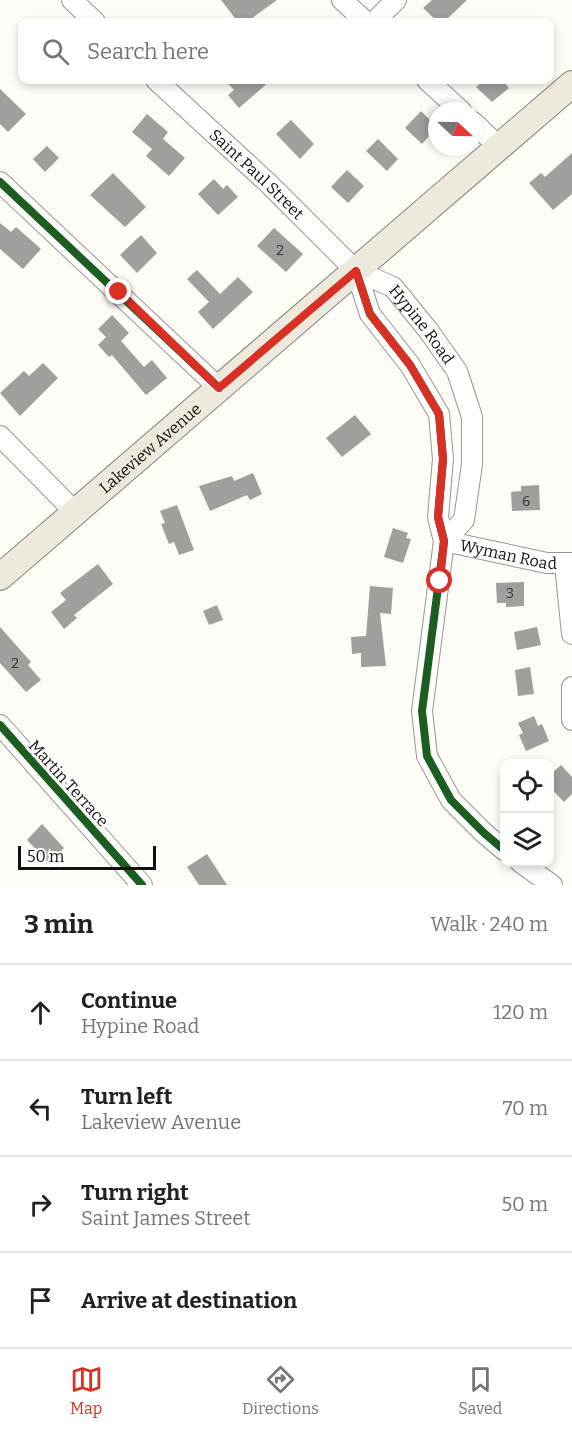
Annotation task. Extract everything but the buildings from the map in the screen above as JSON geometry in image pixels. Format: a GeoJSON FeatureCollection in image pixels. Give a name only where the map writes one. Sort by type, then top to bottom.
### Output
{"type":"FeatureCollection","features":[{"type":"Feature","properties":{"kind":"main road","name":"Lakeview Avenue"},"geometry":{"type":"LineString","coordinates":[[0,576],[572,84]]}},
{"type":"Feature","properties":{"kind":"street"},"geometry":{"type":"LineString","coordinates":[[72,0],[91,18]]}},
{"type":"Feature","properties":{"kind":"street"},"geometry":{"type":"LineString","coordinates":[[342,0],[362,18]]}},
{"type":"Feature","properties":{"kind":"street"},"geometry":{"type":"LineString","coordinates":[[378,18],[396,0]]}},
{"type":"Feature","properties":{"kind":"street","name":"Saint Paul Street"},"geometry":{"type":"LineString","coordinates":[[160,84],[268,183],[356,271]]}},
{"type":"Feature","properties":{"kind":"street"},"geometry":{"type":"LineString","coordinates":[[431,84],[451,102]]}},
{"type":"Feature","properties":{"kind":"street"},"geometry":{"type":"LineString","coordinates":[[482,131],[499,147]]}},
{"type":"Feature","properties":{"kind":"street"},"geometry":{"type":"LineString","coordinates":[[0,182],[219,388]]}},
{"type":"Feature","properties":{"kind":"street","name":"Hypine Road"},"geometry":{"type":"LineString","coordinates":[[356,271],[393,287],[428,330],[457,371],[472,417],[472,464],[464,520],[444,541]]}},
{"type":"Feature","properties":{"kind":"street","name":"Hypine Road"},"geometry":{"type":"LineString","coordinates":[[356,271],[370,314],[410,365],[439,414],[443,459],[438,517],[444,541],[422,711],[427,756],[451,800],[500,846]]}},
{"type":"Feature","properties":{"kind":"street"},"geometry":{"type":"LineString","coordinates":[[0,436],[75,512]]}},
{"type":"Feature","properties":{"kind":"street","name":"Wyman Road"},"geometry":{"type":"LineString","coordinates":[[444,541],[569,564]]}},
{"type":"Feature","properties":{"kind":"street"},"geometry":{"type":"LineString","coordinates":[[569,564],[572,634]]}},
{"type":"Feature","properties":{"kind":"street"},"geometry":{"type":"LineString","coordinates":[[572,687],[572,720]]}},
{"type":"Feature","properties":{"kind":"street","name":"Martin Terrace"},"geometry":{"type":"LineString","coordinates":[[0,725],[142,885]]}},
{"type":"Feature","properties":{"kind":"street"},"geometry":{"type":"LineString","coordinates":[[527,867],[552,885]]}},
{"type":"Feature","properties":{"kind":"cycle path"},"geometry":{"type":"LineString","coordinates":[[0,182],[219,388]]}},
{"type":"Feature","properties":{"kind":"cycle path"},"geometry":{"type":"LineString","coordinates":[[356,271],[370,314],[410,365],[439,414],[443,459],[438,517],[444,541],[422,711],[427,756],[451,800],[500,847]]}},
{"type":"Feature","properties":{"kind":"cycle path"},"geometry":{"type":"LineString","coordinates":[[0,725],[142,885]]}},
{"type":"Feature","properties":{"kind":"route"},"geometry":{"type":"LineString","coordinates":[[119,292],[219,388],[356,271],[370,314],[410,365],[439,414],[443,459],[438,517],[444,541],[440,581]]}}]}
